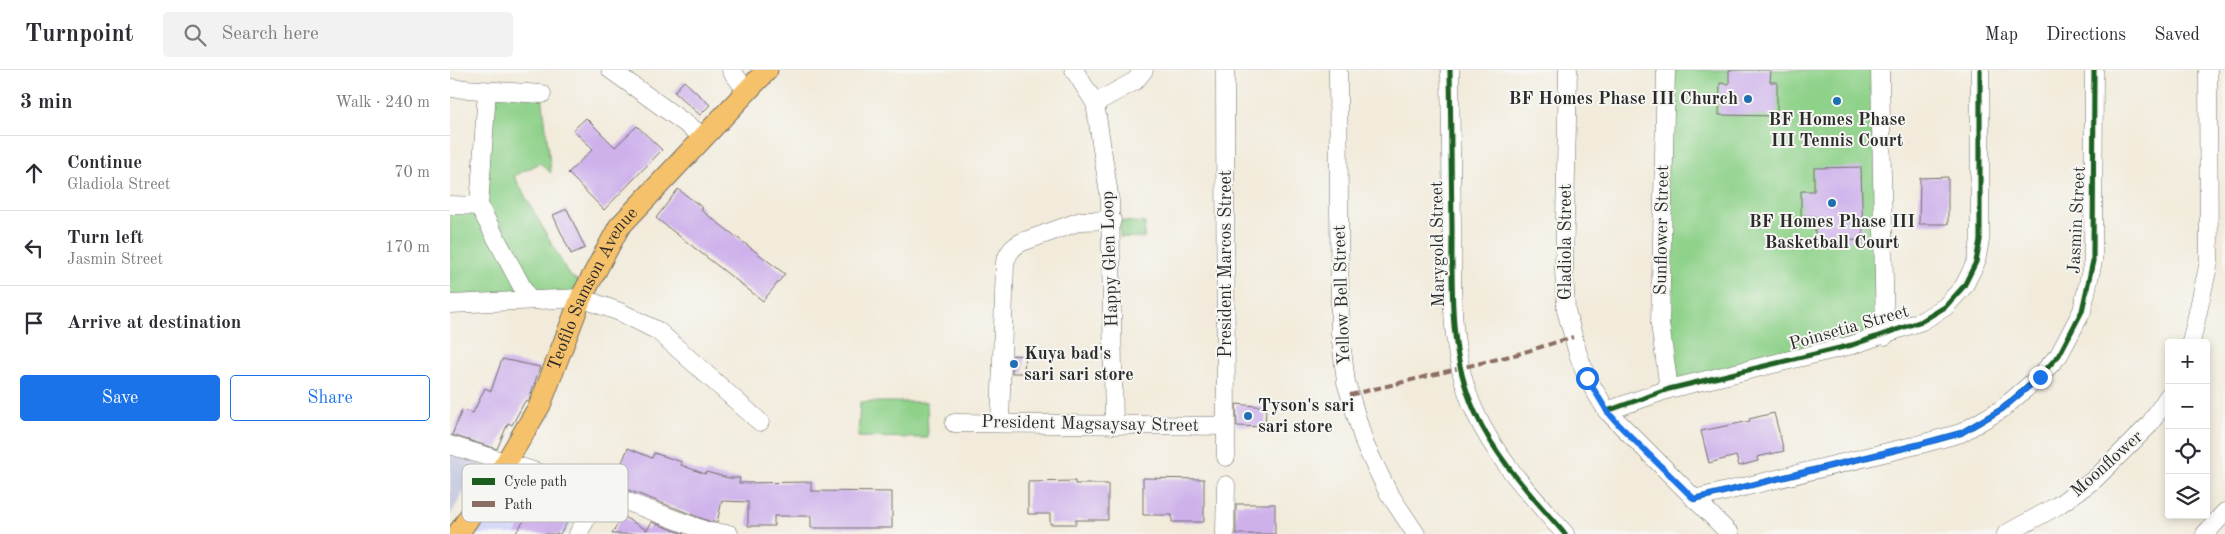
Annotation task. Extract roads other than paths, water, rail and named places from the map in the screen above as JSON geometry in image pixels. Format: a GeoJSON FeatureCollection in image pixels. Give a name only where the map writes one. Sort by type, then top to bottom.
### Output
{"type":"FeatureCollection","features":[{"type":"Feature","properties":{"kind":"main road","name":"Teofilo Samson Avenue"},"geometry":{"type":"LineString","coordinates":[[505,464],[540,406],[581,298],[619,227],[746,90],[767,70]]}},
{"type":"Feature","properties":{"kind":"main road","name":"Teofilo Samson Avenue"},"geometry":{"type":"LineString","coordinates":[[458,534],[466,522]]}},
{"type":"Feature","properties":{"kind":"street"},"geometry":{"type":"LineString","coordinates":[[611,70],[703,136]]}},
{"type":"Feature","properties":{"kind":"street"},"geometry":{"type":"LineString","coordinates":[[731,70],[746,90]]}},
{"type":"Feature","properties":{"kind":"street","name":"Happy Glen Loop"},"geometry":{"type":"LineString","coordinates":[[1074,70],[1095,103],[1112,220],[1114,425]]}},
{"type":"Feature","properties":{"kind":"street"},"geometry":{"type":"LineString","coordinates":[[1095,103],[1135,81],[1144,70]]}},
{"type":"Feature","properties":{"kind":"street","name":"President Marcos Street"},"geometry":{"type":"LineString","coordinates":[[1226,70],[1226,458]]}},
{"type":"Feature","properties":{"kind":"street","name":"Yellow Bell Street"},"geometry":{"type":"LineString","coordinates":[[1338,70],[1340,333],[1346,382],[1365,445],[1388,492],[1416,534]]}},
{"type":"Feature","properties":{"kind":"street","name":"Marygold Street"},"geometry":{"type":"LineString","coordinates":[[1450,70],[1452,313],[1461,374],[1475,412],[1495,448],[1514,476],[1565,534]]}},
{"type":"Feature","properties":{"kind":"street","name":"Gladiola Street"},"geometry":{"type":"LineString","coordinates":[[1568,70],[1564,270],[1566,310],[1584,372],[1607,411],[1730,534]]}},
{"type":"Feature","properties":{"kind":"street","name":"Sunflower Street"},"geometry":{"type":"LineString","coordinates":[[1666,70],[1660,324],[1669,389]]}},
{"type":"Feature","properties":{"kind":"street"},"geometry":{"type":"LineString","coordinates":[[1880,70],[1885,336]]}},
{"type":"Feature","properties":{"kind":"street","name":"Poinsetia Street"},"geometry":{"type":"LineString","coordinates":[[1607,411],[1669,389],[1885,336],[1922,321],[1945,307],[1964,286],[1976,262],[1980,240],[1980,70]]}},
{"type":"Feature","properties":{"kind":"street","name":"Jasmin Street"},"geometry":{"type":"LineString","coordinates":[[1694,499],[1961,433],[2002,409],[2040,377],[2059,355],[2082,311],[2093,261],[2094,70]]}},
{"type":"Feature","properties":{"kind":"street"},"geometry":{"type":"LineString","coordinates":[[2192,339],[2209,262],[2208,70]]}},
{"type":"Feature","properties":{"kind":"street"},"geometry":{"type":"LineString","coordinates":[[450,88],[542,94]]}},
{"type":"Feature","properties":{"kind":"street"},"geometry":{"type":"LineString","coordinates":[[487,91],[479,206],[529,300]]}},
{"type":"Feature","properties":{"kind":"street"},"geometry":{"type":"LineString","coordinates":[[450,205],[479,206]]}},
{"type":"Feature","properties":{"kind":"street"},"geometry":{"type":"LineString","coordinates":[[1000,424],[1004,262],[1009,252],[1022,242],[1081,221],[1112,220]]}},
{"type":"Feature","properties":{"kind":"street"},"geometry":{"type":"LineString","coordinates":[[450,304],[581,298],[620,312],[658,331],[760,422]]}},
{"type":"Feature","properties":{"kind":"street","name":"Moonflower"},"geometry":{"type":"LineString","coordinates":[[2006,534],[2058,506],[2095,479],[2149,425],[2165,401]]}},
{"type":"Feature","properties":{"kind":"street","name":"President Magsaysay Street"},"geometry":{"type":"LineString","coordinates":[[954,423],[1226,426]]}},
{"type":"Feature","properties":{"kind":"street"},"geometry":{"type":"LineString","coordinates":[[450,445],[516,464]]}},
{"type":"Feature","properties":{"kind":"street"},"geometry":{"type":"LineString","coordinates":[[1226,485],[1226,534]]}},
{"type":"Feature","properties":{"kind":"street"},"geometry":{"type":"LineString","coordinates":[[628,502],[709,533],[729,534]]}},
{"type":"Feature","properties":{"kind":"street"},"geometry":{"type":"LineString","coordinates":[[2205,534],[2225,512]]}},
{"type":"Feature","properties":{"kind":"street"},"geometry":{"type":"LineString","coordinates":[[578,534],[585,522]]}},
{"type":"Feature","properties":{"kind":"place","name":"BF Homes Phase III Church"},"geometry":{"type":"Point","coordinates":[1748,99]}},
{"type":"Feature","properties":{"kind":"place","name":"BF Homes Phase III Tennis Court"},"geometry":{"type":"Point","coordinates":[1837,101]}},
{"type":"Feature","properties":{"kind":"place","name":"BF Homes Phase III Basketball Court"},"geometry":{"type":"Point","coordinates":[1832,203]}},
{"type":"Feature","properties":{"kind":"place","name":"Kuya bad's sari sari store"},"geometry":{"type":"Point","coordinates":[1014,364]}},
{"type":"Feature","properties":{"kind":"place","name":"Tyson's sari sari store"},"geometry":{"type":"Point","coordinates":[1248,416]}}]}
